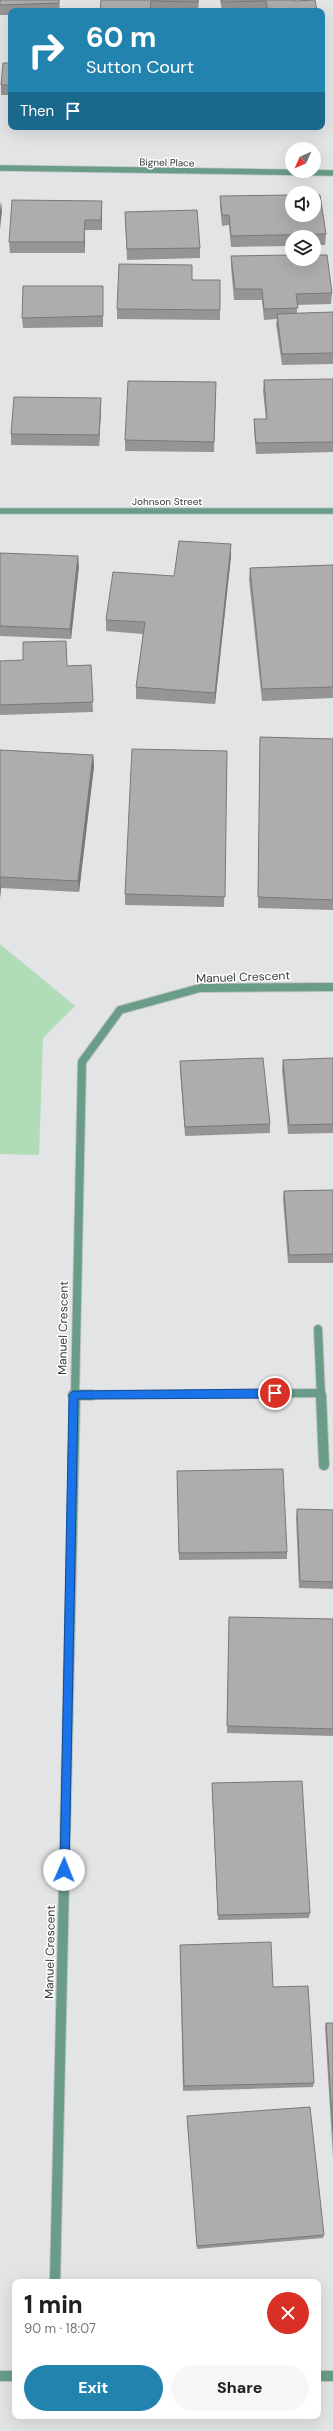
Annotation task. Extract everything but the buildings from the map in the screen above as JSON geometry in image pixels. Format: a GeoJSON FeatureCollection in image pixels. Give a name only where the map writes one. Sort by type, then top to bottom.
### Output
{"type":"FeatureCollection","features":[{"type":"Feature","properties":{"kind":"street","name":"Bignel Place"},"geometry":{"type":"LineString","coordinates":[[0,168],[333,174]]}},
{"type":"Feature","properties":{"kind":"street","name":"Johnson Street"},"geometry":{"type":"LineString","coordinates":[[0,511],[333,511]]}},
{"type":"Feature","properties":{"kind":"street","name":"Manuel Crescent"},"geometry":{"type":"LineString","coordinates":[[55,2279],[73,1395],[82,1062],[120,1010],[200,988],[333,987]]}},
{"type":"Feature","properties":{"kind":"street"},"geometry":{"type":"LineString","coordinates":[[318,1329],[324,1465]]}},
{"type":"Feature","properties":{"kind":"street"},"geometry":{"type":"LineString","coordinates":[[73,1395],[321,1393]]}},
{"type":"Feature","properties":{"kind":"street"},"geometry":{"type":"LineString","coordinates":[[0,2376],[12,2376]]}},
{"type":"Feature","properties":{"kind":"street"},"geometry":{"type":"LineString","coordinates":[[321,2376],[333,2376]]}},
{"type":"Feature","properties":{"kind":"green space"},"geometry":{"type":"Polygon","coordinates":[[[0,944],[75,1006],[43,1038],[39,1155],[0,1154],[0,944]]]}},
{"type":"Feature","properties":{"kind":"route"},"geometry":{"type":"LineString","coordinates":[[64,1870],[73,1395],[275,1393]]}}]}
